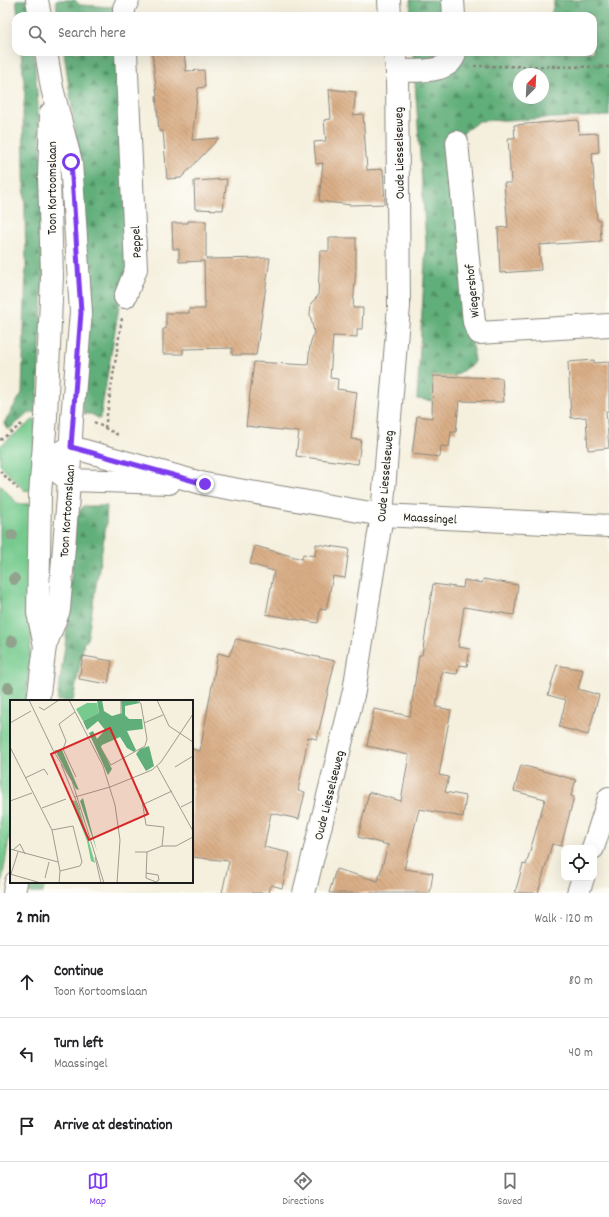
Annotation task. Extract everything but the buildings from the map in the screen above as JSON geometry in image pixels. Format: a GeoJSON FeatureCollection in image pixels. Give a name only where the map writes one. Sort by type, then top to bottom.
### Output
{"type":"FeatureCollection","features":[{"type":"Feature","properties":{"kind":"street"},"geometry":{"type":"LineString","coordinates":[[38,0],[40,12]]}},
{"type":"Feature","properties":{"kind":"street"},"geometry":{"type":"LineString","coordinates":[[124,12],[124,8],[128,0]]}},
{"type":"Feature","properties":{"kind":"street"},"geometry":{"type":"LineString","coordinates":[[388,0],[390,12]]}},
{"type":"Feature","properties":{"kind":"street"},"geometry":{"type":"LineString","coordinates":[[453,0],[454,12]]}},
{"type":"Feature","properties":{"kind":"street","name":"Toon Kortoomslaan"},"geometry":{"type":"LineString","coordinates":[[38,700],[45,646],[58,610],[81,312],[71,162],[52,88],[47,56]]}},
{"type":"Feature","properties":{"kind":"street","name":"Peppel"},"geometry":{"type":"LineString","coordinates":[[125,297],[136,269],[126,56]]}},
{"type":"Feature","properties":{"kind":"street"},"geometry":{"type":"LineString","coordinates":[[396,61],[441,69],[451,63],[454,56]]}},
{"type":"Feature","properties":{"kind":"street","name":"Oude Liesselseweg"},"geometry":{"type":"LineString","coordinates":[[304,893],[354,691],[382,514],[399,306],[396,61]]}},
{"type":"Feature","properties":{"kind":"street","name":"Toon Kortoomslaan"},"geometry":{"type":"LineString","coordinates":[[45,646],[38,613],[40,495],[46,418],[52,276],[49,176],[52,88]]}},
{"type":"Feature","properties":{"kind":"street","name":"Wiegershof"},"geometry":{"type":"LineString","coordinates":[[457,142],[474,322],[479,333],[609,325]]}},
{"type":"Feature","properties":{"kind":"street"},"geometry":{"type":"LineString","coordinates":[[69,480],[42,461],[71,447]]}},
{"type":"Feature","properties":{"kind":"street","name":"Maassingel"},"geometry":{"type":"LineString","coordinates":[[71,447],[205,484],[382,514],[609,526]]}},
{"type":"Feature","properties":{"kind":"street","name":"Maassingel"},"geometry":{"type":"LineString","coordinates":[[69,480],[205,484]]}},
{"type":"Feature","properties":{"kind":"street"},"geometry":{"type":"LineString","coordinates":[[593,845],[609,798]]}},
{"type":"Feature","properties":{"kind":"street"},"geometry":{"type":"LineString","coordinates":[[578,893],[582,881]]}},
{"type":"Feature","properties":{"kind":"street"},"geometry":{"type":"LineString","coordinates":[[14,893],[16,883]]}},
{"type":"Feature","properties":{"kind":"path"},"geometry":{"type":"LineString","coordinates":[[457,56],[469,66],[609,66]]}},
{"type":"Feature","properties":{"kind":"path"},"geometry":{"type":"LineString","coordinates":[[105,428],[125,297]]}},
{"type":"Feature","properties":{"kind":"green space"},"geometry":{"type":"Polygon","coordinates":[[[16,0],[30,0],[31,12],[18,12],[16,0]]]}},
{"type":"Feature","properties":{"kind":"green space"},"geometry":{"type":"Polygon","coordinates":[[[56,0],[75,0],[80,5],[114,7],[115,12],[58,12],[56,0]]]}},
{"type":"Feature","properties":{"kind":"green space"},"geometry":{"type":"Polygon","coordinates":[[[410,0],[453,0],[454,12],[411,12],[410,0]]]}},
{"type":"Feature","properties":{"kind":"green space"},"geometry":{"type":"Polygon","coordinates":[[[554,0],[609,0],[609,116],[479,121],[458,136],[474,363],[444,383],[441,402],[417,399],[426,243],[413,56],[597,56],[597,12],[552,12],[554,0]]]}},
{"type":"Feature","properties":{"kind":"green space"},"geometry":{"type":"Polygon","coordinates":[[[21,56],[34,56],[41,145],[44,266],[37,412],[29,413],[8,430],[4,423],[22,393],[26,266],[23,113],[25,93],[21,56]]]}},
{"type":"Feature","properties":{"kind":"green space"},"geometry":{"type":"Polygon","coordinates":[[[65,56],[117,56],[133,269],[121,295],[100,419],[91,414],[84,414],[81,396],[78,150],[65,56]]]}},
{"type":"Feature","properties":{"kind":"green space"},"geometry":{"type":"Polygon","coordinates":[[[33,420],[36,420],[33,491],[24,490],[0,465],[0,446],[33,420]]]}},
{"type":"Feature","properties":{"kind":"green space"},"geometry":{"type":"Polygon","coordinates":[[[0,485],[18,504],[33,504],[31,639],[26,700],[10,700],[10,832],[0,893],[0,485]]]}},
{"type":"Feature","properties":{"kind":"green space"},"geometry":{"type":"Polygon","coordinates":[[[83,506],[107,506],[106,525],[87,641],[84,642],[73,700],[57,700],[66,638],[76,517],[83,506]]]}},
{"type":"Feature","properties":{"kind":"green space"},"geometry":{"type":"Polygon","coordinates":[[[30,883],[45,883],[43,893],[29,893],[30,883]]]}},
{"type":"Feature","properties":{"kind":"route"},"geometry":{"type":"LineString","coordinates":[[71,162],[81,312],[71,447],[205,484]]}}]}
